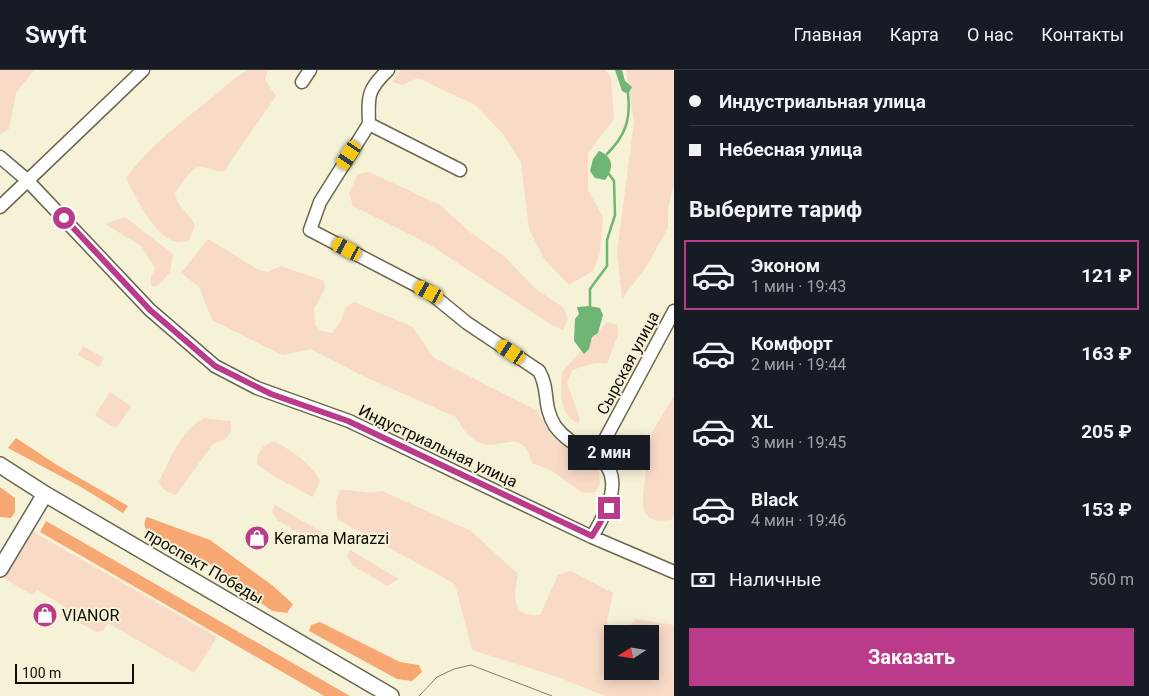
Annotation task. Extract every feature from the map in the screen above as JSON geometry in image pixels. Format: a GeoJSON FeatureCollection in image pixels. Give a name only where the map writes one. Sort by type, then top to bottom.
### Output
{"type":"FeatureCollection","features":[{"type":"Feature","properties":{"kind":"main road","name":"проспект Победы"},"geometry":{"type":"LineString","coordinates":[[0,465],[45,494],[391,696]]}},
{"type":"Feature","properties":{"kind":"main road"},"geometry":{"type":"LineString","coordinates":[[0,569],[45,494]]}},
{"type":"Feature","properties":{"kind":"street"},"geometry":{"type":"LineString","coordinates":[[0,207],[143,70]]}},
{"type":"Feature","properties":{"kind":"street"},"geometry":{"type":"LineString","coordinates":[[302,82],[310,70]]}},
{"type":"Feature","properties":{"kind":"street"},"geometry":{"type":"LineString","coordinates":[[388,70],[372,86],[369,124],[320,202],[310,230],[429,292],[467,323],[539,371],[544,379],[546,409],[556,426],[571,443],[606,463],[609,470],[612,487],[609,508],[592,536]]}},
{"type":"Feature","properties":{"kind":"street"},"geometry":{"type":"LineString","coordinates":[[369,124],[460,170]]}},
{"type":"Feature","properties":{"kind":"street","name":"Индустриальная улица"},"geometry":{"type":"LineString","coordinates":[[0,157],[27,180],[150,310],[215,366],[282,398],[348,421],[592,536],[674,572]]}},
{"type":"Feature","properties":{"kind":"street","name":"Сырская улица"},"geometry":{"type":"LineString","coordinates":[[596,456],[674,311]]}},
{"type":"Feature","properties":{"kind":"shaded area"},"geometry":{"type":"Polygon","coordinates":[[[0,70],[34,70],[16,93],[9,129],[0,134],[0,70]]]}},
{"type":"Feature","properties":{"kind":"shaded area"},"geometry":{"type":"Polygon","coordinates":[[[247,70],[268,70],[265,80],[276,96],[224,171],[200,167],[191,172],[184,180],[175,193],[176,198],[195,226],[189,240],[177,242],[169,239],[154,225],[134,195],[126,178],[163,138],[247,70]]]}},
{"type":"Feature","properties":{"kind":"shaded area"},"geometry":{"type":"Polygon","coordinates":[[[400,70],[605,70],[611,77],[614,119],[588,153],[588,190],[603,217],[600,253],[593,271],[569,285],[544,259],[529,229],[521,163],[503,134],[475,105],[418,78],[402,85],[392,82],[400,70]]]}},
{"type":"Feature","properties":{"kind":"shaded area"},"geometry":{"type":"Polygon","coordinates":[[[615,70],[622,70],[625,81],[632,87],[628,94],[622,91],[615,70]]]}},
{"type":"Feature","properties":{"kind":"shaded area"},"geometry":{"type":"Polygon","coordinates":[[[626,70],[674,70],[674,183],[668,210],[668,228],[648,264],[622,299],[617,252],[634,122],[626,70]]]}},
{"type":"Feature","properties":{"kind":"shaded area"},"geometry":{"type":"Polygon","coordinates":[[[599,151],[608,156],[611,163],[610,171],[605,180],[595,178],[590,171],[593,159],[599,151]]]}},
{"type":"Feature","properties":{"kind":"shaded area"},"geometry":{"type":"Polygon","coordinates":[[[369,172],[440,205],[470,232],[504,256],[536,289],[564,308],[568,320],[563,330],[550,324],[427,243],[353,206],[349,193],[358,174],[369,172]]]}},
{"type":"Feature","properties":{"kind":"shaded area"},"geometry":{"type":"Polygon","coordinates":[[[125,217],[173,254],[170,272],[158,286],[151,286],[151,277],[155,268],[141,246],[105,224],[125,217]]]}},
{"type":"Feature","properties":{"kind":"shaded area"},"geometry":{"type":"Polygon","coordinates":[[[208,239],[259,270],[268,272],[281,266],[324,281],[325,289],[314,309],[315,325],[321,331],[332,333],[341,321],[345,308],[354,302],[413,327],[434,358],[537,411],[553,438],[599,470],[600,484],[595,492],[582,493],[552,471],[532,463],[528,451],[522,445],[516,442],[509,442],[493,445],[476,441],[462,427],[456,417],[361,375],[311,349],[282,355],[212,320],[199,287],[181,273],[208,239]]]}},
{"type":"Feature","properties":{"kind":"shaded area"},"geometry":{"type":"Polygon","coordinates":[[[590,306],[600,308],[603,315],[598,333],[592,337],[589,349],[584,354],[574,341],[575,319],[579,314],[577,307],[590,306]]]}},
{"type":"Feature","properties":{"kind":"shaded area"},"geometry":{"type":"Polygon","coordinates":[[[607,322],[617,325],[618,335],[607,363],[595,363],[572,370],[567,383],[580,419],[578,424],[567,414],[564,408],[561,395],[562,372],[607,322]]]}},
{"type":"Feature","properties":{"kind":"shaded area"},"geometry":{"type":"Polygon","coordinates":[[[83,346],[104,358],[99,367],[78,355],[83,346]]]}},
{"type":"Feature","properties":{"kind":"shaded area"},"geometry":{"type":"Polygon","coordinates":[[[110,392],[131,406],[118,426],[113,427],[95,415],[110,392]]]}},
{"type":"Feature","properties":{"kind":"shaded area"},"geometry":{"type":"Polygon","coordinates":[[[674,396],[674,515],[671,520],[658,520],[650,518],[645,512],[643,505],[646,467],[643,447],[674,396]]]}},
{"type":"Feature","properties":{"kind":"shaded area"},"geometry":{"type":"Polygon","coordinates":[[[204,418],[231,421],[231,430],[226,439],[213,444],[176,495],[168,492],[159,482],[167,464],[183,437],[196,423],[204,418]]]}},
{"type":"Feature","properties":{"kind":"shaded area"},"geometry":{"type":"Polygon","coordinates":[[[16,438],[57,465],[128,506],[123,513],[81,487],[8,448],[16,438]]]}},
{"type":"Feature","properties":{"kind":"shaded area"},"geometry":{"type":"Polygon","coordinates":[[[274,441],[300,458],[316,474],[320,481],[313,497],[275,477],[257,464],[261,450],[274,441]]]}},
{"type":"Feature","properties":{"kind":"shaded area"},"geometry":{"type":"Polygon","coordinates":[[[0,487],[15,498],[15,512],[11,518],[0,517],[0,487]]]}},
{"type":"Feature","properties":{"kind":"shaded area"},"geometry":{"type":"Polygon","coordinates":[[[340,490],[382,491],[471,531],[518,574],[516,603],[523,612],[530,615],[540,615],[558,575],[570,571],[613,593],[607,621],[608,625],[604,625],[604,680],[659,680],[659,625],[630,625],[636,619],[674,625],[674,696],[605,696],[555,676],[472,650],[455,584],[337,519],[336,501],[340,490]]]}},
{"type":"Feature","properties":{"kind":"shaded area"},"geometry":{"type":"Polygon","coordinates":[[[275,505],[325,534],[312,541],[277,520],[272,511],[275,505]]]}},
{"type":"Feature","properties":{"kind":"shaded area"},"geometry":{"type":"Polygon","coordinates":[[[147,517],[210,540],[272,585],[293,604],[287,613],[272,611],[207,562],[149,533],[145,525],[147,517]]]}},
{"type":"Feature","properties":{"kind":"shaded area"},"geometry":{"type":"Polygon","coordinates":[[[46,521],[350,696],[324,696],[40,532],[46,521]]]}},
{"type":"Feature","properties":{"kind":"shaded area"},"geometry":{"type":"Polygon","coordinates":[[[32,531],[217,637],[194,673],[108,623],[103,631],[96,632],[62,613],[64,606],[37,590],[32,595],[4,578],[32,531]]]}},
{"type":"Feature","properties":{"kind":"shaded area"},"geometry":{"type":"Polygon","coordinates":[[[350,550],[399,579],[387,586],[352,565],[347,556],[350,550]]]}},
{"type":"Feature","properties":{"kind":"shaded area"},"geometry":{"type":"Polygon","coordinates":[[[320,622],[400,662],[419,665],[422,672],[412,681],[397,679],[309,631],[311,625],[320,622]]]}},
{"type":"Feature","properties":{"kind":"waterway"},"geometry":{"type":"LineString","coordinates":[[607,154],[618,141],[625,127],[629,112],[628,94]]}},
{"type":"Feature","properties":{"kind":"waterway"},"geometry":{"type":"LineString","coordinates":[[590,306],[590,289],[607,266],[607,240],[615,215],[614,181],[609,174]]}},
{"type":"Feature","properties":{"kind":"tram line"},"geometry":{"type":"LineString","coordinates":[[419,696],[437,677],[454,669],[471,665],[552,696]]}},
{"type":"Feature","properties":{"kind":"place","name":"Kerama Marazzi"},"geometry":{"type":"Point","coordinates":[257,538]}},
{"type":"Feature","properties":{"kind":"place","name":"VIANOR"},"geometry":{"type":"Point","coordinates":[45,615]}},
{"type":"Feature","properties":{"kind":"route"},"geometry":{"type":"LineString","coordinates":[[64,218],[125,281],[150,310],[215,366],[271,394],[348,421],[592,536],[609,508]]}}]}
